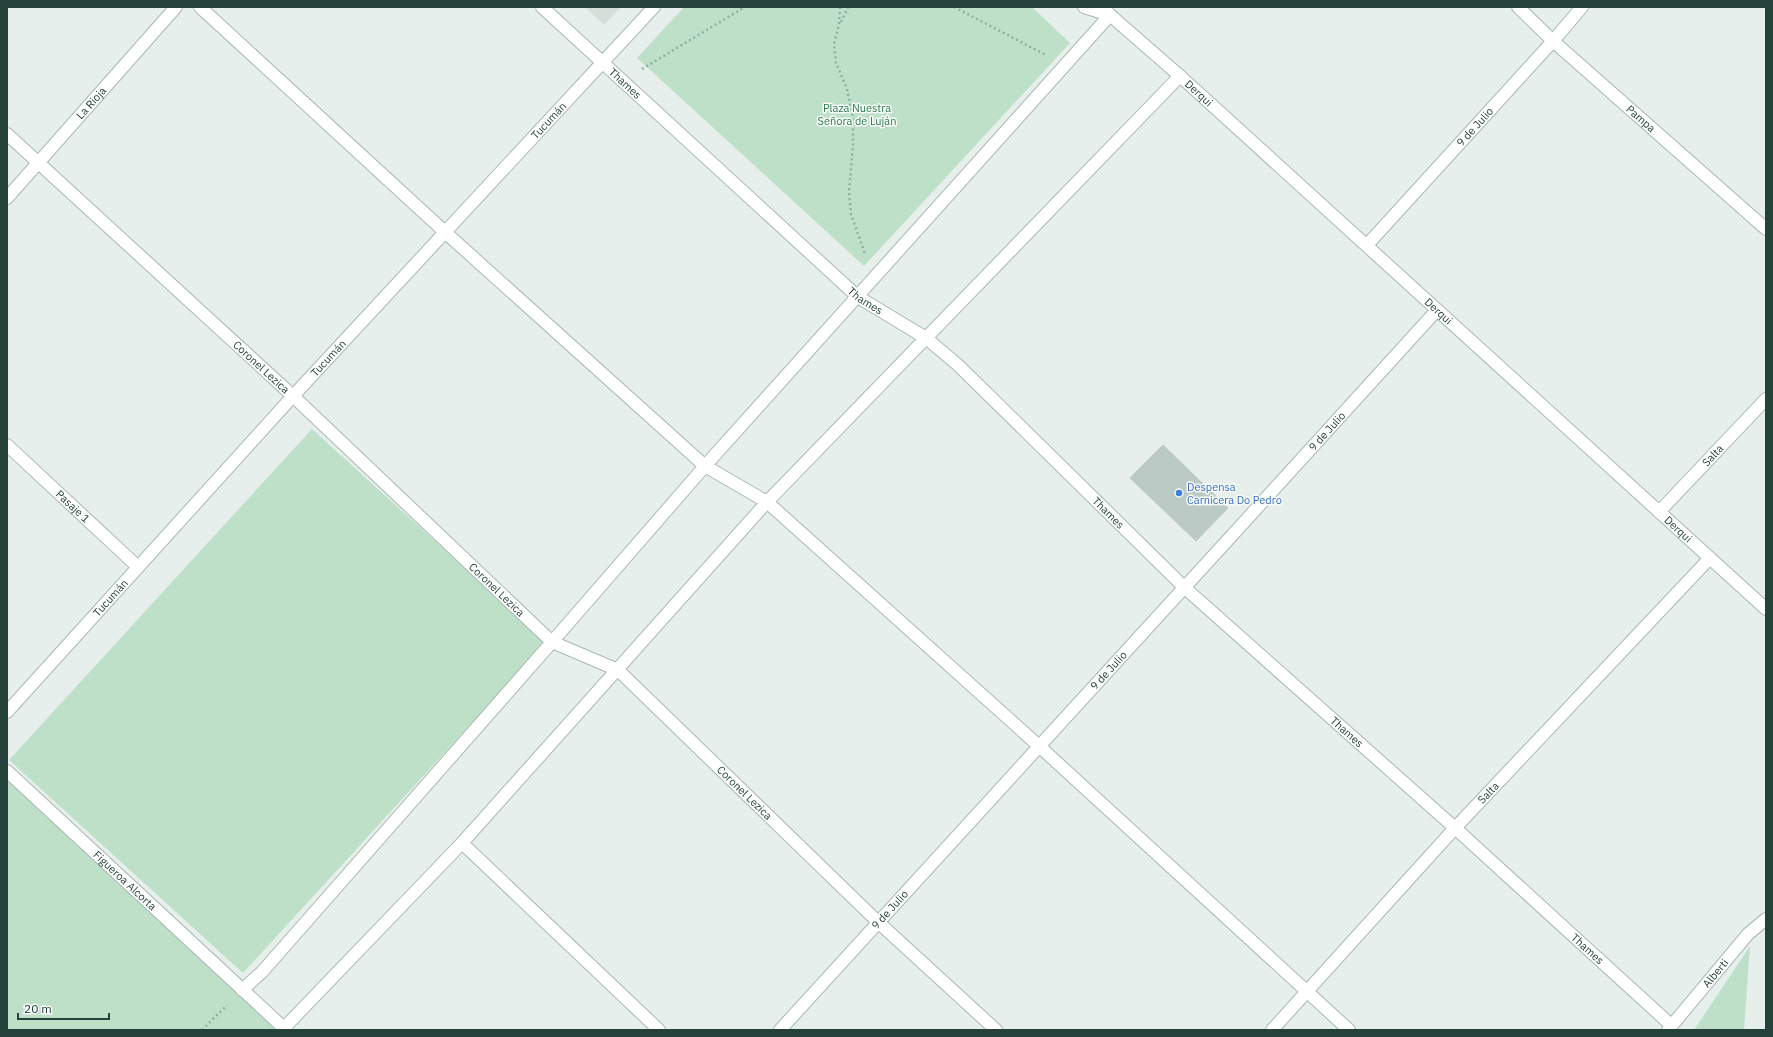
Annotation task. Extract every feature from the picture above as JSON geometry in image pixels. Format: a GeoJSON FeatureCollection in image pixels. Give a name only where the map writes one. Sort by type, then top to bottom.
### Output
{"type":"FeatureCollection","features":[{"type":"Feature","properties":{"kind":"street","name":"La Rioja"},"geometry":{"type":"LineString","coordinates":[[7,198],[176,7]]}},
{"type":"Feature","properties":{"kind":"street"},"geometry":{"type":"LineString","coordinates":[[200,7],[446,233],[705,466],[767,502],[1039,746],[1349,1030]]}},
{"type":"Feature","properties":{"kind":"street","name":"Thames"},"geometry":{"type":"LineString","coordinates":[[542,7],[858,297],[926,338],[958,365],[1185,588],[1455,828],[1669,1027]]}},
{"type":"Feature","properties":{"kind":"street","name":"Tucumán"},"geometry":{"type":"LineString","coordinates":[[7,712],[293,396],[446,233],[654,7]]}},
{"type":"Feature","properties":{"kind":"street","name":"Derqui"},"geometry":{"type":"LineString","coordinates":[[1084,7],[1107,11],[1366,245],[1709,559],[1766,609]]}},
{"type":"Feature","properties":{"kind":"street","name":"Pampa"},"geometry":{"type":"LineString","coordinates":[[1518,7],[1553,41],[1766,229]]}},
{"type":"Feature","properties":{"kind":"street","name":"9 de Julio"},"geometry":{"type":"LineString","coordinates":[[1366,245],[1553,41],[1582,7]]}},
{"type":"Feature","properties":{"kind":"street"},"geometry":{"type":"LineString","coordinates":[[242,990],[262,972],[705,466],[1066,64],[1107,11]]}},
{"type":"Feature","properties":{"kind":"street"},"geometry":{"type":"LineString","coordinates":[[285,1029],[462,843],[767,502],[1180,76]]}},
{"type":"Feature","properties":{"kind":"street","name":"Coronel Lezica"},"geometry":{"type":"LineString","coordinates":[[7,134],[293,396],[552,642],[618,670],[878,922],[996,1030]]}},
{"type":"Feature","properties":{"kind":"street","name":"9 de Julio"},"geometry":{"type":"LineString","coordinates":[[780,1030],[1185,588],[1436,310]]}},
{"type":"Feature","properties":{"kind":"street","name":"Salta"},"geometry":{"type":"LineString","coordinates":[[1659,512],[1766,399]]}},
{"type":"Feature","properties":{"kind":"street","name":"Pasaje 1"},"geometry":{"type":"LineString","coordinates":[[7,445],[138,567]]}},
{"type":"Feature","properties":{"kind":"street","name":"Salta"},"geometry":{"type":"LineString","coordinates":[[1272,1030],[1455,828],[1709,559]]}},
{"type":"Feature","properties":{"kind":"street","name":"Figueroa Alcorta"},"geometry":{"type":"LineString","coordinates":[[7,771],[285,1029]]}},
{"type":"Feature","properties":{"kind":"street"},"geometry":{"type":"LineString","coordinates":[[462,843],[659,1030]]}},
{"type":"Feature","properties":{"kind":"street","name":"Alberti"},"geometry":{"type":"LineString","coordinates":[[1669,1027],[1748,934],[1766,919]]}},
{"type":"Feature","properties":{"kind":"path"},"geometry":{"type":"LineString","coordinates":[[623,80],[745,7]]}},
{"type":"Feature","properties":{"kind":"path"},"geometry":{"type":"LineString","coordinates":[[840,7],[840,24]]}},
{"type":"Feature","properties":{"kind":"path"},"geometry":{"type":"LineString","coordinates":[[848,7],[840,24],[834,44],[836,63],[847,89],[853,117],[853,145],[849,191],[851,214],[874,279]]}},
{"type":"Feature","properties":{"kind":"path"},"geometry":{"type":"LineString","coordinates":[[954,7],[1066,64]]}},
{"type":"Feature","properties":{"kind":"path"},"geometry":{"type":"LineString","coordinates":[[202,1030],[242,990]]}},
{"type":"Feature","properties":{"kind":"shaded area"},"geometry":{"type":"Polygon","coordinates":[[[585,7],[621,7],[604,25],[585,7]]]}},
{"type":"Feature","properties":{"kind":"green space","name":"Plaza Nuestra Señora de Luján"},"geometry":{"type":"Polygon","coordinates":[[[684,7],[1032,7],[1070,43],[864,266],[637,58],[684,7]]]}},
{"type":"Feature","properties":{"kind":"green space"},"geometry":{"type":"Polygon","coordinates":[[[312,429],[546,642],[243,973],[9,760],[312,429]]]}},
{"type":"Feature","properties":{"kind":"green space"},"geometry":{"type":"Polygon","coordinates":[[[7,771],[286,1030],[7,1030],[7,771]]]}},
{"type":"Feature","properties":{"kind":"green space"},"geometry":{"type":"Polygon","coordinates":[[[1750,946],[1744,1030],[1694,1030],[1750,946]]]}},
{"type":"Feature","properties":{"kind":"building","name":"Despensa Carnicera Do Pedro"},"geometry":{"type":"Polygon","coordinates":[[[1163,445],[1228,508],[1196,541],[1130,478],[1163,445]]]}},
{"type":"Feature","properties":{"kind":"place","name":"Despensa Carnicera Do Pedro"},"geometry":{"type":"Point","coordinates":[1179,493]}}]}
